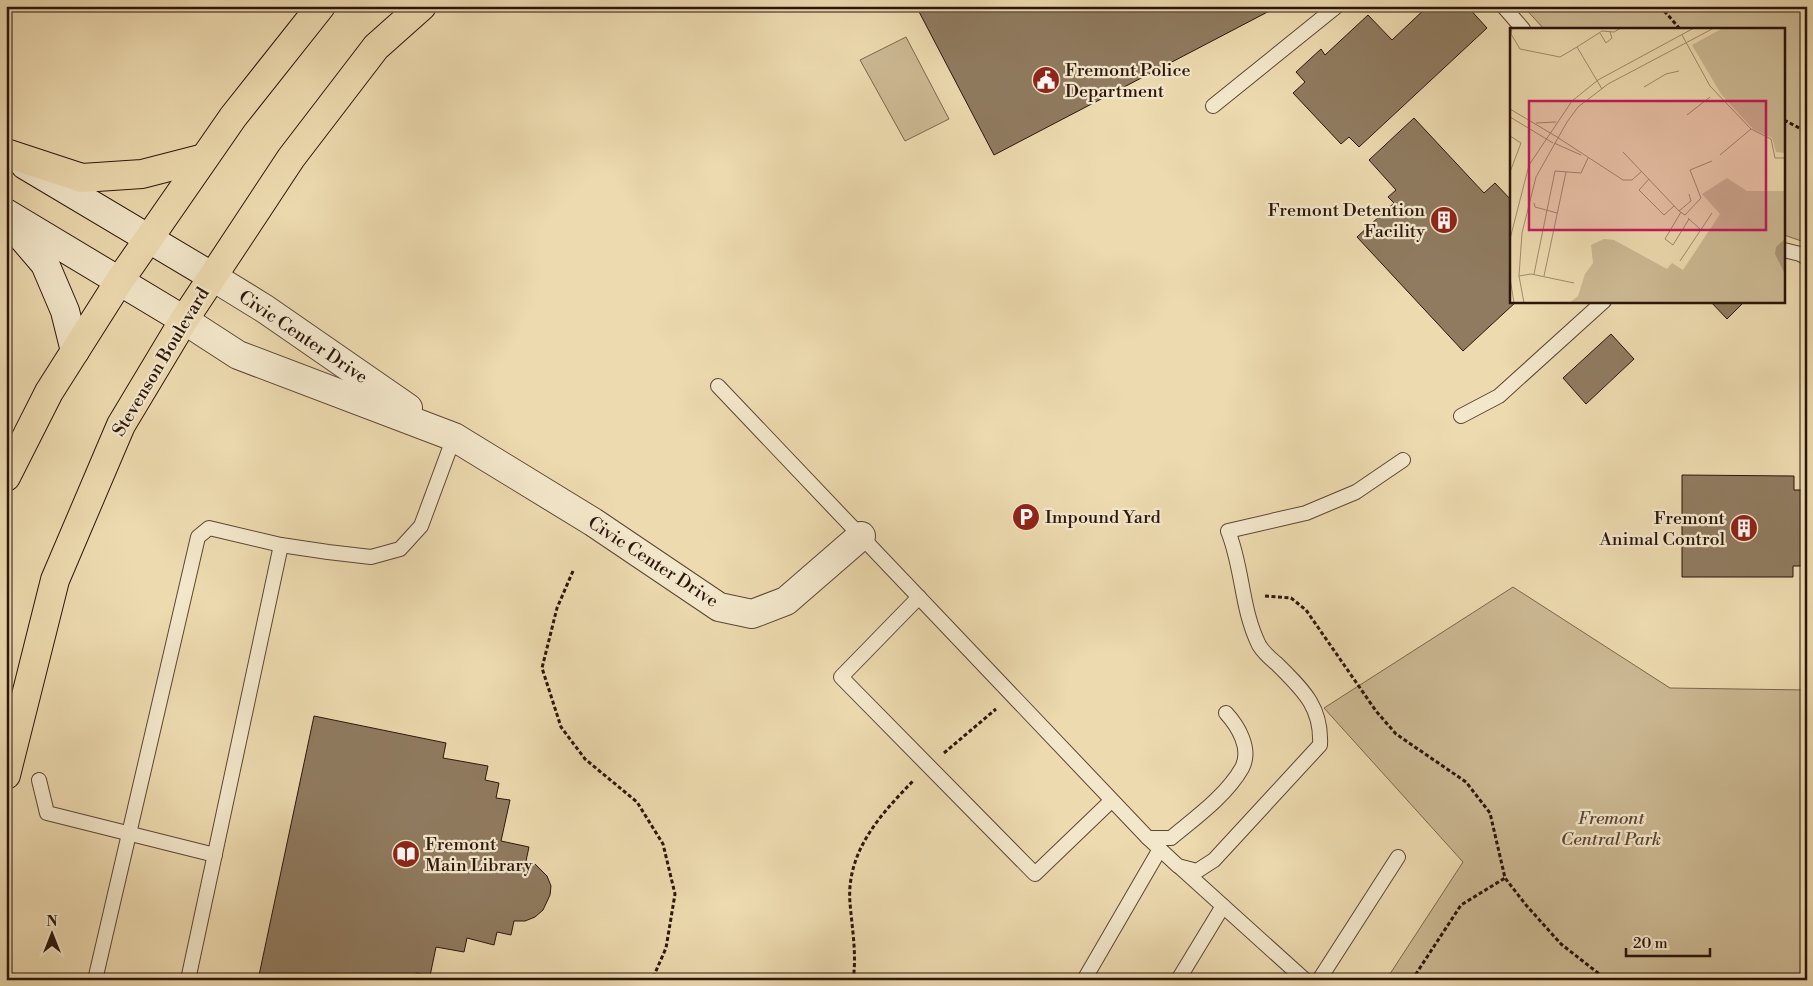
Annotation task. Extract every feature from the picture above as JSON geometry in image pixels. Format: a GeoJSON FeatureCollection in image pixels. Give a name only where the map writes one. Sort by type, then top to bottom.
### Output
{"type":"FeatureCollection","features":[{"type":"Feature","properties":{"kind":"main road"},"geometry":{"type":"LineString","coordinates":[[6,477],[49,392],[120,280],[233,117],[321,6]]}},
{"type":"Feature","properties":{"kind":"main road","name":"Stevenson Boulevard"},"geometry":{"type":"LineString","coordinates":[[7,772],[54,580],[121,425],[184,320],[291,158],[376,48],[422,6]]}},
{"type":"Feature","properties":{"kind":"main road"},"geometry":{"type":"LineString","coordinates":[[6,154],[82,178],[142,174],[204,158]]}},
{"type":"Feature","properties":{"kind":"street","name":"Civic Center Drive"},"geometry":{"type":"LineString","coordinates":[[6,154],[213,276],[265,309],[448,435],[593,522],[719,608],[752,614],[786,601],[861,536]]}},
{"type":"Feature","properties":{"kind":"street","name":"Civic Center Drive"},"geometry":{"type":"LineString","coordinates":[[6,213],[120,280],[238,355],[448,435]]}},
{"type":"Feature","properties":{"kind":"street"},"geometry":{"type":"LineString","coordinates":[[6,218],[45,264],[64,311],[75,351]]}},
{"type":"Feature","properties":{"kind":"lane"},"geometry":{"type":"LineString","coordinates":[[1213,106],[1337,6]]}},
{"type":"Feature","properties":{"kind":"lane"},"geometry":{"type":"LineString","coordinates":[[1502,6],[1522,28]]}},
{"type":"Feature","properties":{"kind":"lane"},"geometry":{"type":"LineString","coordinates":[[1786,250],[1807,258]]}},
{"type":"Feature","properties":{"kind":"lane"},"geometry":{"type":"LineString","coordinates":[[1461,416],[1499,396],[1603,302]]}},
{"type":"Feature","properties":{"kind":"lane"},"geometry":{"type":"LineString","coordinates":[[718,386],[1148,838],[1305,980]]}},
{"type":"Feature","properties":{"kind":"lane"},"geometry":{"type":"LineString","coordinates":[[95,980],[198,537],[209,528],[281,545],[371,556],[400,549],[421,526],[448,435]]}},
{"type":"Feature","properties":{"kind":"lane"},"geometry":{"type":"LineString","coordinates":[[1178,866],[1197,871],[1214,860],[1320,745],[1321,727],[1314,708],[1298,685],[1260,647],[1244,602],[1236,550],[1228,531],[1306,513],[1356,492],[1403,460]]}},
{"type":"Feature","properties":{"kind":"lane"},"geometry":{"type":"LineString","coordinates":[[188,980],[281,545]]}},
{"type":"Feature","properties":{"kind":"lane"},"geometry":{"type":"LineString","coordinates":[[919,597],[841,677],[1035,874],[1111,800]]}},
{"type":"Feature","properties":{"kind":"lane"},"geometry":{"type":"LineString","coordinates":[[1148,838],[1171,838],[1221,794],[1243,767],[1244,748],[1240,728],[1226,713]]}},
{"type":"Feature","properties":{"kind":"lane"},"geometry":{"type":"LineString","coordinates":[[39,780],[47,813],[214,855]]}},
{"type":"Feature","properties":{"kind":"lane"},"geometry":{"type":"LineString","coordinates":[[1084,980],[1160,849]]}},
{"type":"Feature","properties":{"kind":"lane"},"geometry":{"type":"LineString","coordinates":[[1319,980],[1398,857]]}},
{"type":"Feature","properties":{"kind":"lane"},"geometry":{"type":"LineString","coordinates":[[1178,980],[1224,906]]}},
{"type":"Feature","properties":{"kind":"path"},"geometry":{"type":"LineString","coordinates":[[1660,6],[1679,28]]}},
{"type":"Feature","properties":{"kind":"path"},"geometry":{"type":"LineString","coordinates":[[1786,121],[1807,132]]}},
{"type":"Feature","properties":{"kind":"path"},"geometry":{"type":"LineString","coordinates":[[573,570],[557,608],[542,668],[561,727],[585,759],[637,802],[663,844],[675,894],[666,948],[652,980]]}},
{"type":"Feature","properties":{"kind":"path"},"geometry":{"type":"LineString","coordinates":[[1244,602],[1266,595],[1291,598],[1306,610],[1376,711],[1396,734],[1466,782],[1490,813],[1505,878],[1561,944],[1607,980]]}},
{"type":"Feature","properties":{"kind":"path"},"geometry":{"type":"LineString","coordinates":[[852,980],[854,941],[850,900],[853,866],[863,843],[883,812],[928,766],[1012,696]]}},
{"type":"Feature","properties":{"kind":"path"},"geometry":{"type":"LineString","coordinates":[[1412,980],[1461,905],[1505,878]]}},
{"type":"Feature","properties":{"kind":"green space"},"geometry":{"type":"Polygon","coordinates":[[[1523,6],[1807,6],[1807,243],[1786,236],[1786,28],[1543,28],[1523,6]]]}},
{"type":"Feature","properties":{"kind":"green space"},"geometry":{"type":"Polygon","coordinates":[[[906,37],[949,119],[905,141],[860,60],[906,37]]]}},
{"type":"Feature","properties":{"kind":"green space","name":"Fremont Central Park"},"geometry":{"type":"Polygon","coordinates":[[[1513,587],[1670,688],[1807,690],[1807,980],[1386,980],[1463,862],[1324,708],[1513,587]]]}},
{"type":"Feature","properties":{"kind":"building","name":"Fremont Police Department"},"geometry":{"type":"Polygon","coordinates":[[[916,6],[1279,6],[994,155],[916,6]]]}},
{"type":"Feature","properties":{"kind":"building"},"geometry":{"type":"Polygon","coordinates":[[[1428,6],[1467,6],[1487,28],[1359,147],[1349,137],[1341,144],[1293,93],[1305,82],[1296,72],[1321,49],[1325,55],[1368,15],[1392,40],[1428,6]]]}},
{"type":"Feature","properties":{"kind":"building","name":"Fremont Detention Facility"},"geometry":{"type":"Polygon","coordinates":[[[1414,118],[1484,193],[1495,183],[1510,199],[1510,302],[1516,302],[1463,351],[1357,237],[1394,203],[1388,197],[1396,190],[1369,160],[1414,118]]]}},
{"type":"Feature","properties":{"kind":"building"},"geometry":{"type":"Polygon","coordinates":[[[1711,302],[1744,302],[1727,319],[1711,302]]]}},
{"type":"Feature","properties":{"kind":"building"},"geometry":{"type":"Polygon","coordinates":[[[1611,334],[1634,359],[1586,404],[1563,378],[1611,334]]]}},
{"type":"Feature","properties":{"kind":"building","name":"Fremont Animal Control"},"geometry":{"type":"Polygon","coordinates":[[[1682,475],[1794,476],[1794,490],[1807,490],[1807,566],[1793,566],[1793,577],[1682,577],[1682,475]]]}},
{"type":"Feature","properties":{"kind":"building","name":"Fremont Main Library"},"geometry":{"type":"Polygon","coordinates":[[[314,716],[446,743],[443,758],[488,766],[485,780],[499,783],[496,798],[510,800],[501,841],[529,847],[526,861],[534,863],[547,876],[551,886],[550,895],[543,910],[535,917],[525,921],[514,921],[511,935],[497,932],[494,945],[467,938],[464,952],[436,947],[430,976],[416,973],[414,980],[258,980],[314,716]]]}},
{"type":"Feature","properties":{"kind":"place","name":"Fremont Police Department"},"geometry":{"type":"Point","coordinates":[1046,80]}},
{"type":"Feature","properties":{"kind":"place","name":"Fremont Detention Facility"},"geometry":{"type":"Point","coordinates":[1444,220]}},
{"type":"Feature","properties":{"kind":"place","name":"Impound Yard"},"geometry":{"type":"Point","coordinates":[1026,517]}},
{"type":"Feature","properties":{"kind":"place","name":"Fremont Animal Control"},"geometry":{"type":"Point","coordinates":[1744,528]}},
{"type":"Feature","properties":{"kind":"place","name":"Fremont Main Library"},"geometry":{"type":"Point","coordinates":[406,854]}}]}
